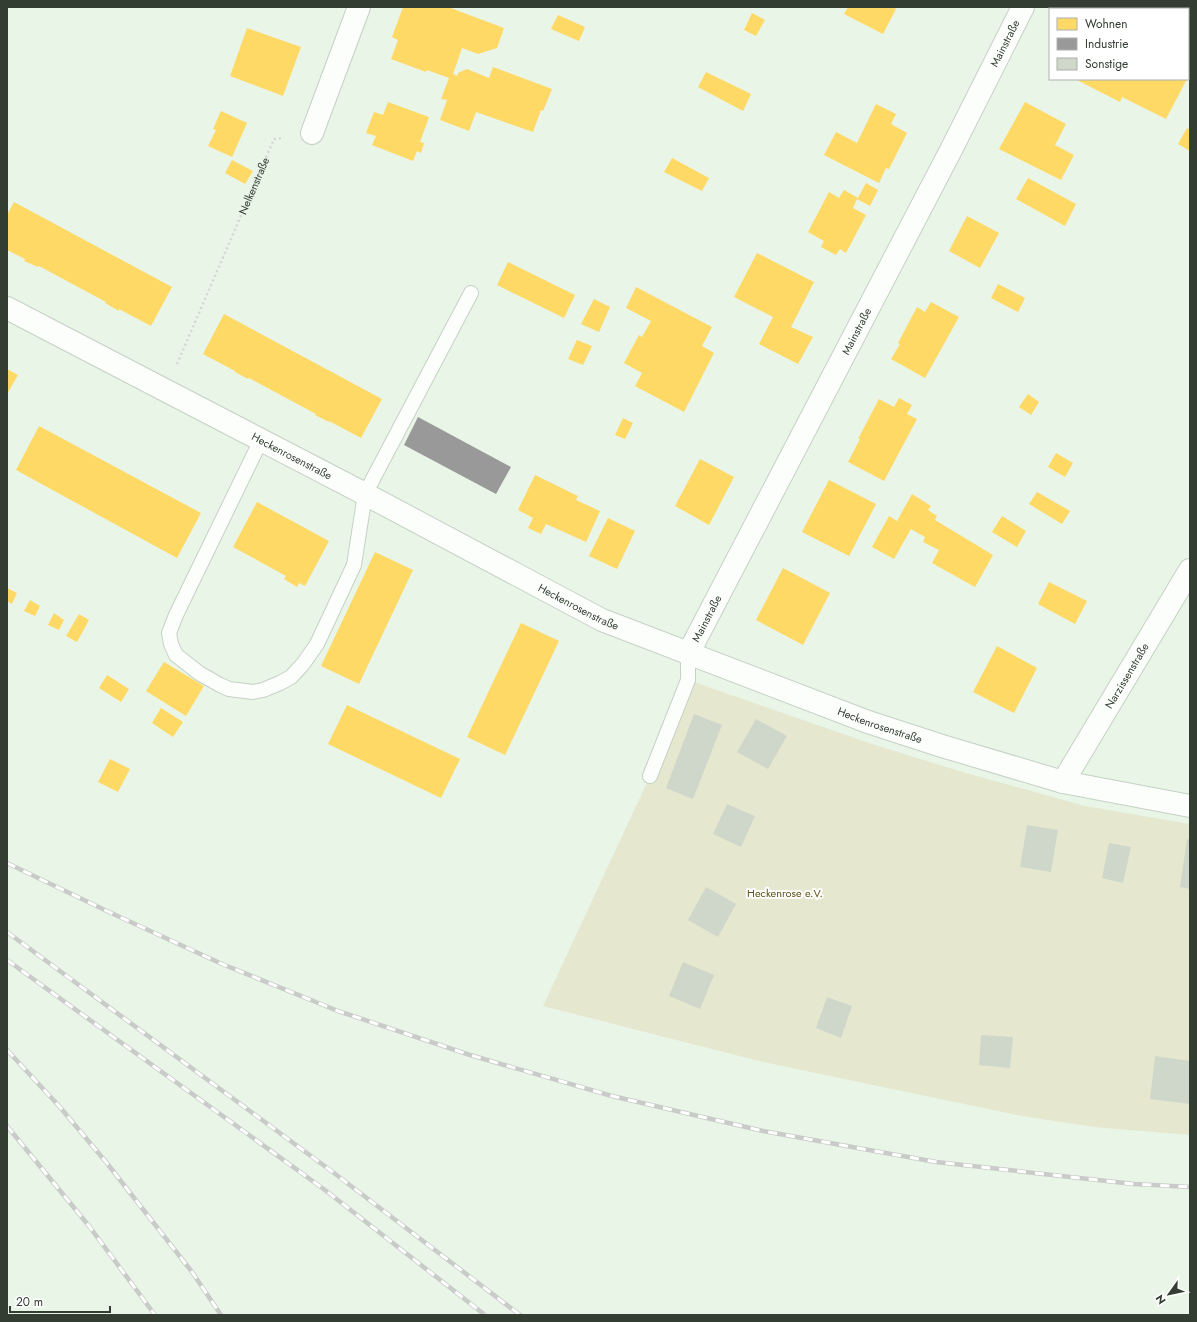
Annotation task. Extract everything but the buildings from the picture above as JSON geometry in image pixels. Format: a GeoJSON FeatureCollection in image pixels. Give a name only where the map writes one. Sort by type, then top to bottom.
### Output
{"type":"FeatureCollection","features":[{"type":"Feature","properties":{"kind":"street"},"geometry":{"type":"LineString","coordinates":[[312,133],[359,7]]}},
{"type":"Feature","properties":{"kind":"street","name":"Mainstraße"},"geometry":{"type":"LineString","coordinates":[[688,654],[1024,7]]}},
{"type":"Feature","properties":{"kind":"street","name":"Heckenrosenstraße"},"geometry":{"type":"LineString","coordinates":[[7,308],[365,494],[602,620],[868,722],[942,746],[1063,782],[1190,806]]}},
{"type":"Feature","properties":{"kind":"street","name":"Narzissenstraße"},"geometry":{"type":"LineString","coordinates":[[1063,782],[1190,570]]}},
{"type":"Feature","properties":{"kind":"lane"},"geometry":{"type":"LineString","coordinates":[[261,440],[176,615],[169,633],[171,644],[176,655],[198,673],[220,686],[240,691],[253,692],[263,690],[291,677],[303,664],[317,644],[354,565],[365,494],[472,293]]}},
{"type":"Feature","properties":{"kind":"lane"},"geometry":{"type":"LineString","coordinates":[[650,776],[688,680],[688,654]]}},
{"type":"Feature","properties":{"kind":"path","name":"Nelkenstraße"},"geometry":{"type":"LineString","coordinates":[[165,390],[274,139],[312,133]]}},
{"type":"Feature","properties":{"kind":"green space","name":"Heckenrose e.V."},"geometry":{"type":"Polygon","coordinates":[[[688,680],[872,744],[959,771],[1085,806],[1190,824],[1190,1135],[1094,1127],[1022,1116],[759,1061],[543,1006],[650,776],[688,680]]]}},
{"type":"Feature","properties":{"kind":"railway"},"geometry":{"type":"LineString","coordinates":[[7,863],[222,964],[338,1011],[470,1055],[612,1096],[763,1131],[936,1162],[1134,1184],[1190,1187]]}},
{"type":"Feature","properties":{"kind":"railway"},"geometry":{"type":"LineString","coordinates":[[7,932],[334,1173],[520,1315]]}},
{"type":"Feature","properties":{"kind":"railway"},"geometry":{"type":"LineString","coordinates":[[7,960],[325,1190],[485,1315]]}},
{"type":"Feature","properties":{"kind":"railway"},"geometry":{"type":"LineString","coordinates":[[7,1050],[59,1106],[106,1162],[192,1272],[221,1315]]}},
{"type":"Feature","properties":{"kind":"railway"},"geometry":{"type":"LineString","coordinates":[[7,1126],[89,1226],[155,1315]]}}]}
